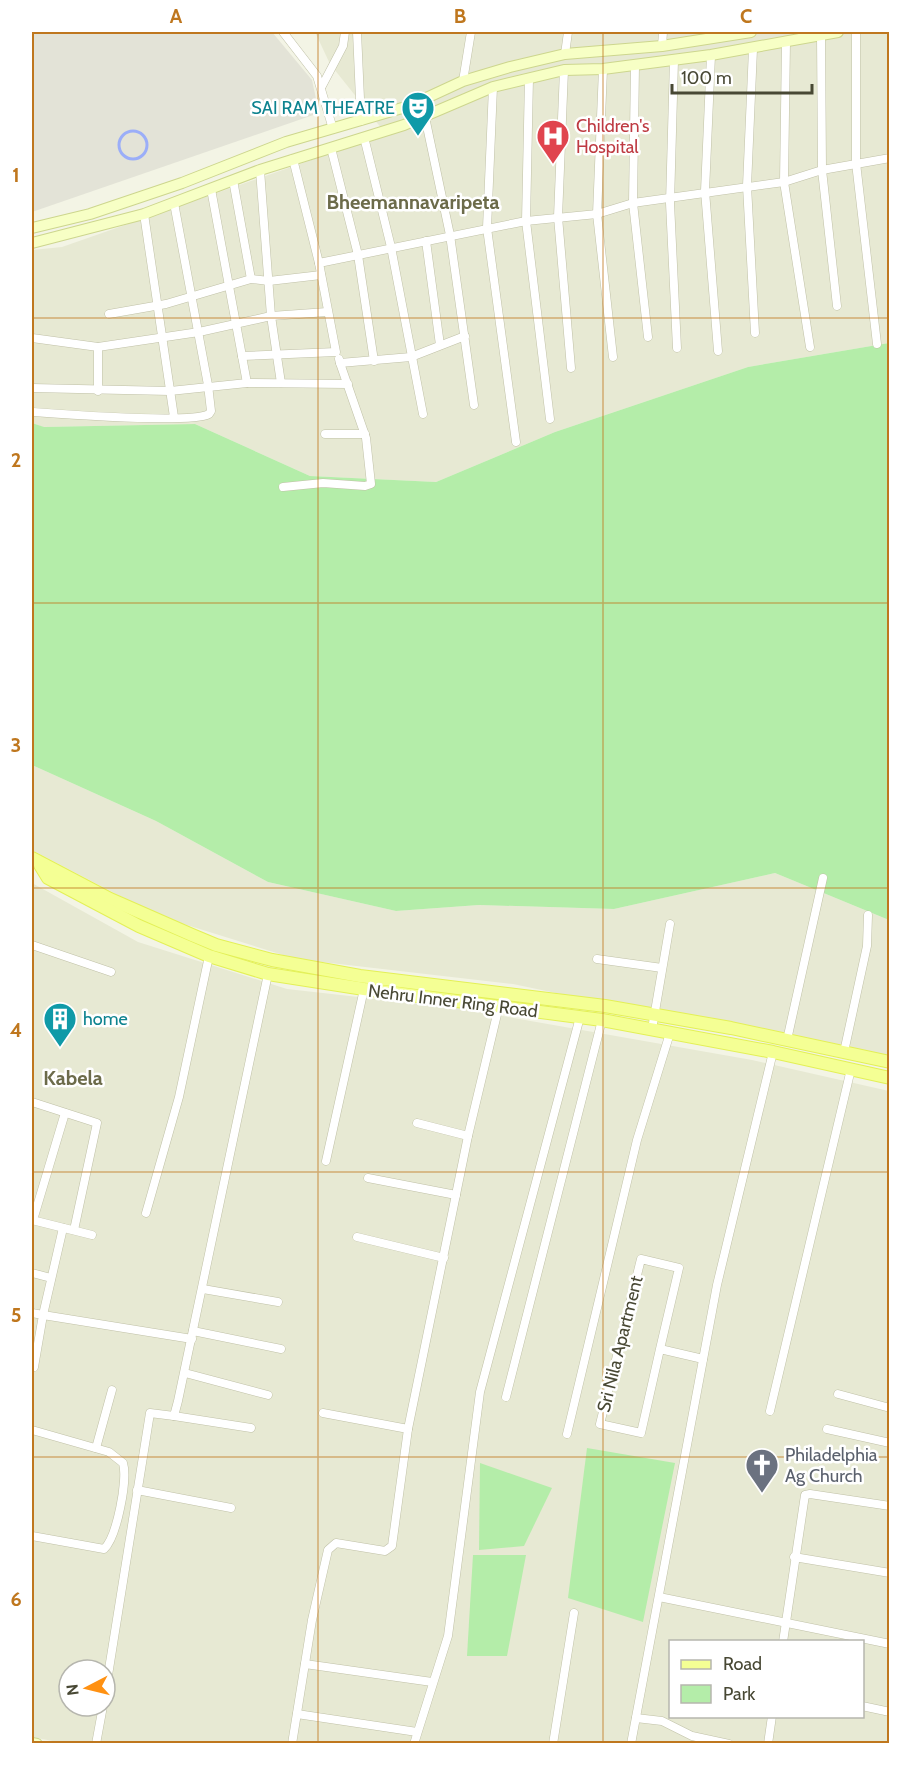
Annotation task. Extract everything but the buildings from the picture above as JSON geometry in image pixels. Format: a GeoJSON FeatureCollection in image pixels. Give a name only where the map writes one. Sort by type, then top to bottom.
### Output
{"type":"FeatureCollection","features":[{"type":"Feature","properties":{"kind":"main road","name":"Nehru Inner Ring Road"},"geometry":{"type":"LineString","coordinates":[[34,862],[48,878],[75,894],[208,956],[268,974],[363,989],[602,1020],[773,1052],[890,1078]]}},
{"type":"Feature","properties":{"kind":"main road","name":"Nehru Inner Ring Road"},"geometry":{"type":"LineString","coordinates":[[34,862],[55,868],[110,899],[208,942],[272,960],[360,976],[518,994],[655,1015],[890,1062]]}},
{"type":"Feature","properties":{"kind":"street"},"geometry":{"type":"LineString","coordinates":[[283,32],[311,66],[322,86],[333,129]]}},
{"type":"Feature","properties":{"kind":"street"},"geometry":{"type":"LineString","coordinates":[[322,86],[343,46],[345,32]]}},
{"type":"Feature","properties":{"kind":"street"},"geometry":{"type":"LineString","coordinates":[[357,32],[360,121]]}},
{"type":"Feature","properties":{"kind":"street"},"geometry":{"type":"LineString","coordinates":[[463,81],[471,32]]}},
{"type":"Feature","properties":{"kind":"street"},"geometry":{"type":"LineString","coordinates":[[565,54],[568,32]]}},
{"type":"Feature","properties":{"kind":"street"},"geometry":{"type":"LineString","coordinates":[[662,46],[663,32]]}},
{"type":"Feature","properties":{"kind":"street"},"geometry":{"type":"LineString","coordinates":[[32,228],[100,211],[182,183],[285,142],[392,112],[463,81],[510,67],[565,54],[662,46],[702,36],[751,32]]}},
{"type":"Feature","properties":{"kind":"street"},"geometry":{"type":"LineString","coordinates":[[32,243],[144,214],[260,170],[425,117],[493,87],[564,70],[603,69],[711,55],[838,32]]}},
{"type":"Feature","properties":{"kind":"street"},"geometry":{"type":"LineString","coordinates":[[856,32],[856,163],[877,344]]}},
{"type":"Feature","properties":{"kind":"street"},"geometry":{"type":"LineString","coordinates":[[821,35],[822,170],[837,306]]}},
{"type":"Feature","properties":{"kind":"street"},"geometry":{"type":"LineString","coordinates":[[786,42],[784,182],[810,347]]}},
{"type":"Feature","properties":{"kind":"street"},"geometry":{"type":"LineString","coordinates":[[753,49],[747,186],[755,333]]}},
{"type":"Feature","properties":{"kind":"street"},"geometry":{"type":"LineString","coordinates":[[711,55],[705,191],[718,351]]}},
{"type":"Feature","properties":{"kind":"street"},"geometry":{"type":"LineString","coordinates":[[674,60],[670,197],[677,348]]}},
{"type":"Feature","properties":{"kind":"street"},"geometry":{"type":"LineString","coordinates":[[636,64],[633,203],[648,337]]}},
{"type":"Feature","properties":{"kind":"street"},"geometry":{"type":"LineString","coordinates":[[603,69],[597,214],[613,357]]}},
{"type":"Feature","properties":{"kind":"street"},"geometry":{"type":"LineString","coordinates":[[564,70],[558,217],[572,368]]}},
{"type":"Feature","properties":{"kind":"street"},"geometry":{"type":"LineString","coordinates":[[529,78],[526,221],[549,419]]}},
{"type":"Feature","properties":{"kind":"street"},"geometry":{"type":"LineString","coordinates":[[493,87],[487,228],[516,442]]}},
{"type":"Feature","properties":{"kind":"street"},"geometry":{"type":"LineString","coordinates":[[392,112],[396,127]]}},
{"type":"Feature","properties":{"kind":"street"},"geometry":{"type":"LineString","coordinates":[[425,117],[450,235],[474,405]]}},
{"type":"Feature","properties":{"kind":"street"},"geometry":{"type":"LineString","coordinates":[[364,138],[391,247],[423,414]]}},
{"type":"Feature","properties":{"kind":"street"},"geometry":{"type":"LineString","coordinates":[[331,148],[358,255],[374,361]]}},
{"type":"Feature","properties":{"kind":"street"},"geometry":{"type":"LineString","coordinates":[[319,263],[526,221],[597,214],[633,203],[705,191],[784,182],[822,170],[890,158]]}},
{"type":"Feature","properties":{"kind":"street"},"geometry":{"type":"LineString","coordinates":[[282,487],[323,483],[368,486],[372,480],[365,434],[336,352],[319,263],[293,159]]}},
{"type":"Feature","properties":{"kind":"street"},"geometry":{"type":"LineString","coordinates":[[260,170],[271,316],[281,383]]}},
{"type":"Feature","properties":{"kind":"street"},"geometry":{"type":"LineString","coordinates":[[233,180],[251,279]]}},
{"type":"Feature","properties":{"kind":"street"},"geometry":{"type":"LineString","coordinates":[[212,189],[247,383]]}},
{"type":"Feature","properties":{"kind":"street"},"geometry":{"type":"LineString","coordinates":[[32,412],[174,417],[209,414],[211,411],[208,386],[174,203]]}},
{"type":"Feature","properties":{"kind":"street"},"geometry":{"type":"LineString","coordinates":[[144,214],[174,417]]}},
{"type":"Feature","properties":{"kind":"street"},"geometry":{"type":"LineString","coordinates":[[426,241],[440,345]]}},
{"type":"Feature","properties":{"kind":"street"},"geometry":{"type":"LineString","coordinates":[[109,315],[158,306],[251,279],[269,281],[321,275]]}},
{"type":"Feature","properties":{"kind":"street"},"geometry":{"type":"LineString","coordinates":[[32,338],[98,348],[199,332],[271,316],[327,312]]}},
{"type":"Feature","properties":{"kind":"street"},"geometry":{"type":"LineString","coordinates":[[340,363],[411,357],[465,336]]}},
{"type":"Feature","properties":{"kind":"street"},"geometry":{"type":"LineString","coordinates":[[98,348],[98,391]]}},
{"type":"Feature","properties":{"kind":"street"},"geometry":{"type":"LineString","coordinates":[[242,356],[336,352]]}},
{"type":"Feature","properties":{"kind":"street"},"geometry":{"type":"LineString","coordinates":[[32,388],[170,391],[247,383],[348,384]]}},
{"type":"Feature","properties":{"kind":"street"},"geometry":{"type":"LineString","coordinates":[[325,435],[365,434]]}},
{"type":"Feature","properties":{"kind":"street"},"geometry":{"type":"LineString","coordinates":[[788,1040],[823,878]]}},
{"type":"Feature","properties":{"kind":"street"},"geometry":{"type":"LineString","coordinates":[[844,1052],[867,946],[868,915]]}},
{"type":"Feature","properties":{"kind":"street"},"geometry":{"type":"LineString","coordinates":[[652,1029],[670,924]]}},
{"type":"Feature","properties":{"kind":"street"},"geometry":{"type":"LineString","coordinates":[[32,945],[111,972]]}},
{"type":"Feature","properties":{"kind":"street"},"geometry":{"type":"LineString","coordinates":[[146,1213],[178,1097],[208,956]]}},
{"type":"Feature","properties":{"kind":"street"},"geometry":{"type":"LineString","coordinates":[[597,959],[662,968]]}},
{"type":"Feature","properties":{"kind":"street"},"geometry":{"type":"LineString","coordinates":[[174,1416],[268,974]]}},
{"type":"Feature","properties":{"kind":"street"},"geometry":{"type":"LineString","coordinates":[[326,1161],[363,989]]}},
{"type":"Feature","properties":{"kind":"street"},"geometry":{"type":"LineString","coordinates":[[292,1743],[312,1620],[331,1545],[345,1543],[385,1551],[392,1546],[408,1429],[468,1136],[499,1006]]}},
{"type":"Feature","properties":{"kind":"street"},"geometry":{"type":"LineString","coordinates":[[414,1743],[448,1636],[480,1392],[580,1017]]}},
{"type":"Feature","properties":{"kind":"street"},"geometry":{"type":"LineString","coordinates":[[506,1397],[602,1020]]}},
{"type":"Feature","properties":{"kind":"street"},"geometry":{"type":"LineString","coordinates":[[567,1434],[637,1140],[670,1033]]}},
{"type":"Feature","properties":{"kind":"street"},"geometry":{"type":"LineString","coordinates":[[631,1743],[717,1286],[773,1052]]}},
{"type":"Feature","properties":{"kind":"street"},"geometry":{"type":"LineString","coordinates":[[770,1411],[851,1069]]}},
{"type":"Feature","properties":{"kind":"street"},"geometry":{"type":"LineString","coordinates":[[32,1102],[97,1123],[74,1230]]}},
{"type":"Feature","properties":{"kind":"street"},"geometry":{"type":"LineString","coordinates":[[65,1113],[32,1220],[92,1235]]}},
{"type":"Feature","properties":{"kind":"street"},"geometry":{"type":"LineString","coordinates":[[417,1123],[468,1136]]}},
{"type":"Feature","properties":{"kind":"street"},"geometry":{"type":"LineString","coordinates":[[368,1178],[456,1195]]}},
{"type":"Feature","properties":{"kind":"street"},"geometry":{"type":"LineString","coordinates":[[34,1367],[34,1352],[63,1228]]}},
{"type":"Feature","properties":{"kind":"street"},"geometry":{"type":"LineString","coordinates":[[357,1237],[444,1258]]}},
{"type":"Feature","properties":{"kind":"street","name":"Sri Nila Apartment"},"geometry":{"type":"LineString","coordinates":[[641,1259],[679,1268],[660,1349],[641,1433],[600,1424],[641,1259]]}},
{"type":"Feature","properties":{"kind":"street"},"geometry":{"type":"LineString","coordinates":[[32,1273],[51,1278]]}},
{"type":"Feature","properties":{"kind":"street"},"geometry":{"type":"LineString","coordinates":[[203,1288],[278,1302]]}},
{"type":"Feature","properties":{"kind":"street"},"geometry":{"type":"LineString","coordinates":[[32,1313],[282,1349]]}},
{"type":"Feature","properties":{"kind":"street"},"geometry":{"type":"LineString","coordinates":[[660,1349],[703,1359]]}},
{"type":"Feature","properties":{"kind":"street"},"geometry":{"type":"LineString","coordinates":[[184,1373],[268,1395]]}},
{"type":"Feature","properties":{"kind":"street"},"geometry":{"type":"LineString","coordinates":[[96,1448],[112,1390]]}},
{"type":"Feature","properties":{"kind":"street"},"geometry":{"type":"LineString","coordinates":[[838,1394],[890,1408]]}},
{"type":"Feature","properties":{"kind":"street"},"geometry":{"type":"LineString","coordinates":[[111,1658],[150,1413],[251,1428]]}},
{"type":"Feature","properties":{"kind":"street"},"geometry":{"type":"LineString","coordinates":[[323,1413],[408,1429]]}},
{"type":"Feature","properties":{"kind":"street"},"geometry":{"type":"LineString","coordinates":[[827,1429],[890,1443]]}},
{"type":"Feature","properties":{"kind":"street"},"geometry":{"type":"LineString","coordinates":[[32,1430],[96,1448],[119,1458],[126,1471],[112,1540],[108,1546],[100,1550],[32,1536]]}},
{"type":"Feature","properties":{"kind":"street"},"geometry":{"type":"LineString","coordinates":[[138,1490],[231,1508]]}},
{"type":"Feature","properties":{"kind":"street"},"geometry":{"type":"LineString","coordinates":[[783,1640],[805,1495],[890,1506]]}},
{"type":"Feature","properties":{"kind":"street"},"geometry":{"type":"LineString","coordinates":[[794,1557],[890,1573]]}},
{"type":"Feature","properties":{"kind":"street"},"geometry":{"type":"LineString","coordinates":[[658,1597],[890,1644]]}},
{"type":"Feature","properties":{"kind":"street"},"geometry":{"type":"LineString","coordinates":[[553,1743],[574,1613]]}},
{"type":"Feature","properties":{"kind":"street"},"geometry":{"type":"LineString","coordinates":[[305,1664],[432,1682]]}},
{"type":"Feature","properties":{"kind":"street"},"geometry":{"type":"LineString","coordinates":[[864,1706],[890,1712]]}},
{"type":"Feature","properties":{"kind":"street"},"geometry":{"type":"LineString","coordinates":[[297,1714],[417,1732]]}},
{"type":"Feature","properties":{"kind":"street"},"geometry":{"type":"LineString","coordinates":[[96,1743],[101,1718]]}},
{"type":"Feature","properties":{"kind":"street"},"geometry":{"type":"LineString","coordinates":[[636,1718],[663,1721],[692,1736],[729,1743]]}},
{"type":"Feature","properties":{"kind":"street"},"geometry":{"type":"LineString","coordinates":[[768,1743],[772,1718]]}},
{"type":"Feature","properties":{"kind":"street"},"geometry":{"type":"LineString","coordinates":[[32,1743],[37,1743]]}},
{"type":"Feature","properties":{"kind":"shaded area"},"geometry":{"type":"Polygon","coordinates":[[[32,32],[272,32],[312,80],[319,113],[32,212],[32,32]]]}},
{"type":"Feature","properties":{"kind":"shaded area"},"geometry":{"type":"Polygon","coordinates":[[[315,32],[889,32],[889,343],[748,367],[555,432],[436,482],[310,476],[195,424],[43,427],[32,423],[32,250],[62,247],[386,134],[330,64],[315,32]]]}},
{"type":"Feature","properties":{"kind":"shaded area"},"geometry":{"type":"Polygon","coordinates":[[[32,765],[156,821],[268,882],[396,911],[479,905],[614,909],[775,873],[889,920],[889,1063],[513,984],[296,959],[158,916],[32,850],[32,765]]]}},
{"type":"Feature","properties":{"kind":"shaded area"},"geometry":{"type":"Polygon","coordinates":[[[32,883],[138,942],[287,989],[457,1008],[752,1060],[889,1091],[889,1743],[68,1744],[32,1737],[32,883]]]}},
{"type":"Feature","properties":{"kind":"green space"},"geometry":{"type":"Polygon","coordinates":[[[889,343],[889,920],[775,873],[614,909],[479,905],[396,911],[268,882],[156,821],[32,765],[32,423],[44,427],[195,424],[310,476],[436,482],[555,432],[748,367],[889,343]]]}},
{"type":"Feature","properties":{"kind":"green space"},"geometry":{"type":"Polygon","coordinates":[[[587,1448],[675,1463],[643,1622],[568,1598],[587,1448]]]}},
{"type":"Feature","properties":{"kind":"green space"},"geometry":{"type":"Polygon","coordinates":[[[480,1463],[552,1488],[524,1546],[479,1550],[480,1463]]]}},
{"type":"Feature","properties":{"kind":"green space"},"geometry":{"type":"Polygon","coordinates":[[[473,1555],[526,1555],[507,1656],[467,1656],[473,1555]]]}},
{"type":"Feature","properties":{"kind":"waterway"},"geometry":{"type":"LineString","coordinates":[[133,131],[143,135],[147,145],[143,155],[133,159],[123,155],[119,145],[123,135],[133,131]]}},
{"type":"Feature","properties":{"kind":"place","name":"SAI RAM THEATRE"},"geometry":{"type":"Point","coordinates":[418,137]}},
{"type":"Feature","properties":{"kind":"place","name":"Children's Hospital"},"geometry":{"type":"Point","coordinates":[553,165]}},
{"type":"Feature","properties":{"kind":"place","name":"home"},"geometry":{"type":"Point","coordinates":[60,1048]}},
{"type":"Feature","properties":{"kind":"place","name":"Philadelphia Ag Church"},"geometry":{"type":"Point","coordinates":[762,1494]}},
{"type":"Feature","properties":{"kind":"district","name":"Bheemannavaripeta"},"geometry":{"type":"Point","coordinates":[413,202]}},
{"type":"Feature","properties":{"kind":"district","name":"Kabela"},"geometry":{"type":"Point","coordinates":[73,1078]}}]}
